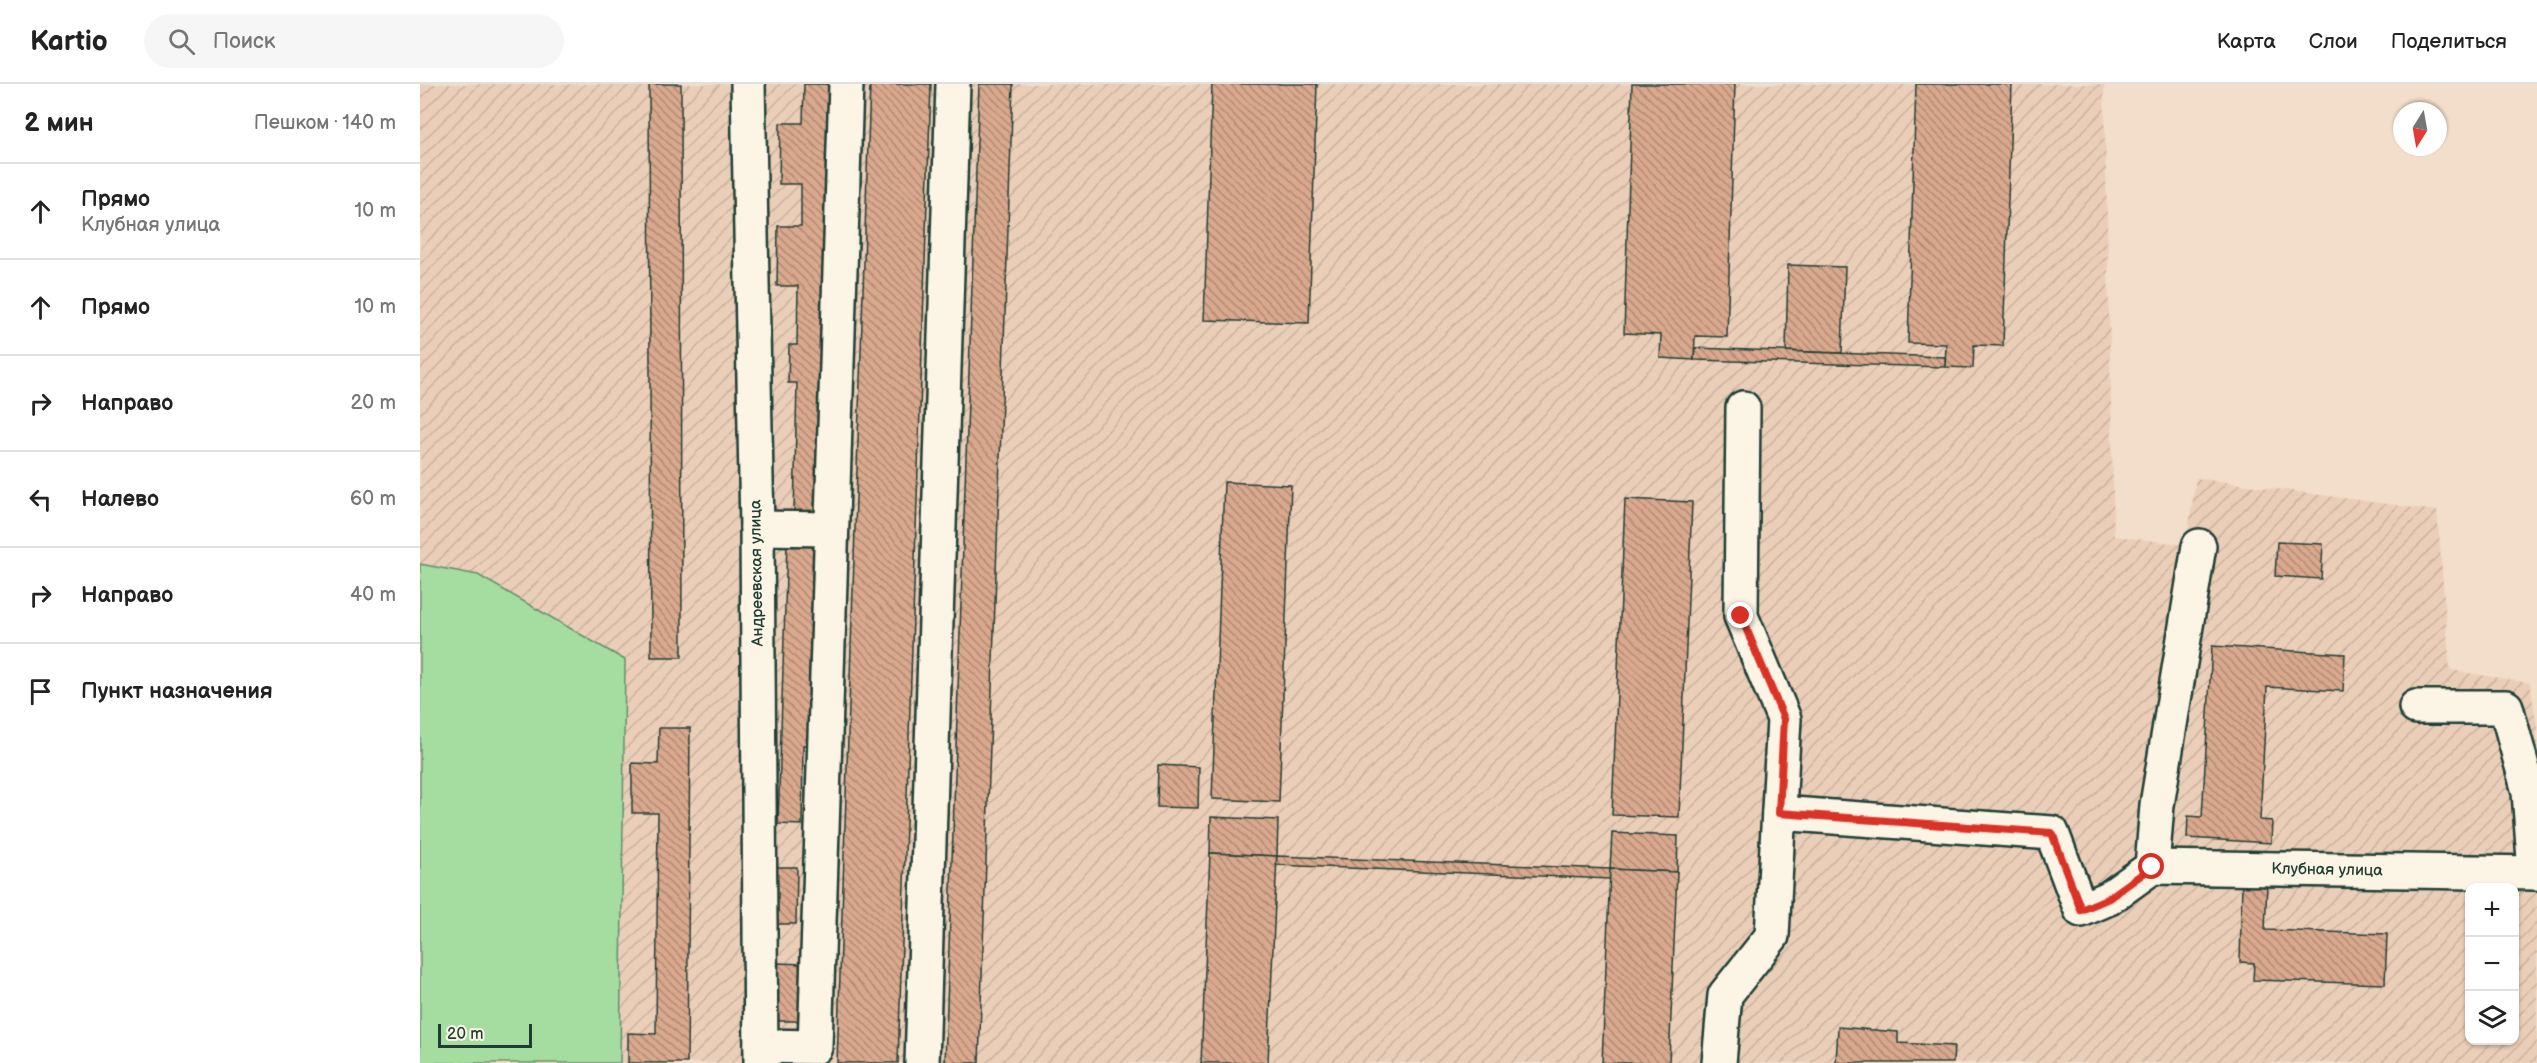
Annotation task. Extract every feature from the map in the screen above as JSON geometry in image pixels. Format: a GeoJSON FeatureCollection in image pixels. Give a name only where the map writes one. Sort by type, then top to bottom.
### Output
{"type":"FeatureCollection","features":[{"type":"Feature","properties":{"kind":"street","name":"Андреевская улица"},"geometry":{"type":"LineString","coordinates":[[747,84],[757,528],[761,1054]]}},
{"type":"Feature","properties":{"kind":"street"},"geometry":{"type":"LineString","coordinates":[[761,1054],[815,1047],[846,84]]}},
{"type":"Feature","properties":{"kind":"street"},"geometry":{"type":"LineString","coordinates":[[922,1063],[952,84]]}},
{"type":"Feature","properties":{"kind":"street"},"geometry":{"type":"LineString","coordinates":[[1719,1063],[1725,995],[1772,936],[1784,719],[1741,616],[1743,408]]}},
{"type":"Feature","properties":{"kind":"street"},"geometry":{"type":"LineString","coordinates":[[757,528],[831,529]]}},
{"type":"Feature","properties":{"kind":"street"},"geometry":{"type":"LineString","coordinates":[[1779,813],[2052,833],[2081,910],[2109,898],[2152,867],[2157,805],[2199,546]]}},
{"type":"Feature","properties":{"kind":"street"},"geometry":{"type":"LineString","coordinates":[[2416,707],[2506,707],[2529,792],[2536,873]]}},
{"type":"Feature","properties":{"kind":"street","name":"Клубная улица"},"geometry":{"type":"LineString","coordinates":[[2152,867],[2536,873]]}},
{"type":"Feature","properties":{"kind":"shaded area"},"geometry":{"type":"Polygon","coordinates":[[[420,84],[2104,84],[2114,536],[2186,545],[2196,478],[2437,511],[2450,670],[2530,683],[2537,727],[2537,1063],[620,1063],[625,660],[478,575],[420,564],[420,84]]]}},
{"type":"Feature","properties":{"kind":"green space"},"geometry":{"type":"Polygon","coordinates":[[[420,564],[478,575],[625,660],[620,1063],[420,1063],[420,564]]]}},
{"type":"Feature","properties":{"kind":"building"},"geometry":{"type":"Polygon","coordinates":[[[649,84],[681,84],[682,657],[651,657],[649,84]]]}},
{"type":"Feature","properties":{"kind":"building"},"geometry":{"type":"Polygon","coordinates":[[[804,84],[829,84],[822,514],[794,514],[797,383],[788,383],[789,345],[797,345],[798,286],[777,286],[778,226],[801,226],[801,184],[779,184],[780,123],[803,123],[804,84]]]}},
{"type":"Feature","properties":{"kind":"building"},"geometry":{"type":"Polygon","coordinates":[[[870,84],[931,84],[898,1063],[837,1063],[870,84]]]}},
{"type":"Feature","properties":{"kind":"building"},"geometry":{"type":"Polygon","coordinates":[[[979,84],[1013,84],[979,1063],[945,1063],[979,84]]]}},
{"type":"Feature","properties":{"kind":"building"},"geometry":{"type":"Polygon","coordinates":[[[1212,84],[1317,84],[1309,323],[1204,320],[1212,84]]]}},
{"type":"Feature","properties":{"kind":"building"},"geometry":{"type":"Polygon","coordinates":[[[1632,84],[1735,84],[1727,337],[1695,336],[1694,360],[1660,358],[1661,335],[1624,333],[1632,84]]]}},
{"type":"Feature","properties":{"kind":"building"},"geometry":{"type":"Polygon","coordinates":[[[1916,84],[2012,84],[2003,346],[1974,345],[1973,368],[1945,367],[1946,344],[1908,343],[1916,84]]]}},
{"type":"Feature","properties":{"kind":"building"},"geometry":{"type":"Polygon","coordinates":[[[1788,265],[1845,267],[1842,353],[1786,351],[1788,265]]]}},
{"type":"Feature","properties":{"kind":"building"},"geometry":{"type":"Polygon","coordinates":[[[1695,348],[1945,357],[1945,367],[1694,360],[1695,348]]]}},
{"type":"Feature","properties":{"kind":"building"},"geometry":{"type":"Polygon","coordinates":[[[1224,482],[1291,485],[1279,802],[1212,799],[1224,482]]]}},
{"type":"Feature","properties":{"kind":"building"},"geometry":{"type":"Polygon","coordinates":[[[1625,499],[1692,502],[1679,817],[1612,815],[1625,499]]]}},
{"type":"Feature","properties":{"kind":"building"},"geometry":{"type":"Polygon","coordinates":[[[2277,542],[2323,544],[2321,579],[2275,576],[2277,542]]]}},
{"type":"Feature","properties":{"kind":"building"},"geometry":{"type":"Polygon","coordinates":[[[787,543],[816,544],[809,745],[803,745],[802,825],[778,824],[787,543]]]}},
{"type":"Feature","properties":{"kind":"building"},"geometry":{"type":"Polygon","coordinates":[[[2212,646],[2345,654],[2343,691],[2267,687],[2260,820],[2272,821],[2271,843],[2187,838],[2188,816],[2202,817],[2212,646]]]}},
{"type":"Feature","properties":{"kind":"building"},"geometry":{"type":"Polygon","coordinates":[[[659,728],[690,728],[687,1063],[628,1063],[628,1033],[656,1034],[658,813],[632,813],[632,763],[658,764],[659,728]]]}},
{"type":"Feature","properties":{"kind":"building"},"geometry":{"type":"Polygon","coordinates":[[[1158,765],[1199,767],[1198,808],[1157,807],[1158,765]]]}},
{"type":"Feature","properties":{"kind":"building"},"geometry":{"type":"Polygon","coordinates":[[[1211,817],[1278,820],[1277,856],[1210,853],[1211,817]]]}},
{"type":"Feature","properties":{"kind":"building"},"geometry":{"type":"Polygon","coordinates":[[[1612,833],[1678,836],[1677,872],[1610,869],[1612,833]]]}},
{"type":"Feature","properties":{"kind":"building"},"geometry":{"type":"Polygon","coordinates":[[[1210,853],[1277,856],[1268,1063],[1201,1063],[1210,853]]]}},
{"type":"Feature","properties":{"kind":"building"},"geometry":{"type":"Polygon","coordinates":[[[1277,856],[1610,869],[1610,879],[1276,865],[1277,856]]]}},
{"type":"Feature","properties":{"kind":"building"},"geometry":{"type":"Polygon","coordinates":[[[776,867],[797,867],[796,924],[776,924],[776,867]]]}},
{"type":"Feature","properties":{"kind":"building"},"geometry":{"type":"Polygon","coordinates":[[[1610,869],[1677,872],[1669,1063],[1602,1063],[1610,869]]]}},
{"type":"Feature","properties":{"kind":"building"},"geometry":{"type":"Polygon","coordinates":[[[2242,883],[2267,884],[2265,930],[2387,934],[2385,984],[2253,980],[2254,963],[2240,962],[2242,883]]]}},
{"type":"Feature","properties":{"kind":"building"},"geometry":{"type":"Polygon","coordinates":[[[778,963],[803,964],[802,1021],[777,1021],[778,963]]]}},
{"type":"Feature","properties":{"kind":"building"},"geometry":{"type":"Polygon","coordinates":[[[1838,1027],[1898,1032],[1898,1043],[1954,1046],[1953,1063],[1836,1063],[1838,1027]]]}},
{"type":"Feature","properties":{"kind":"route"},"geometry":{"type":"LineString","coordinates":[[1741,616],[1784,719],[1779,813],[2052,833],[2081,910],[2109,898],[2152,867]]}}]}
